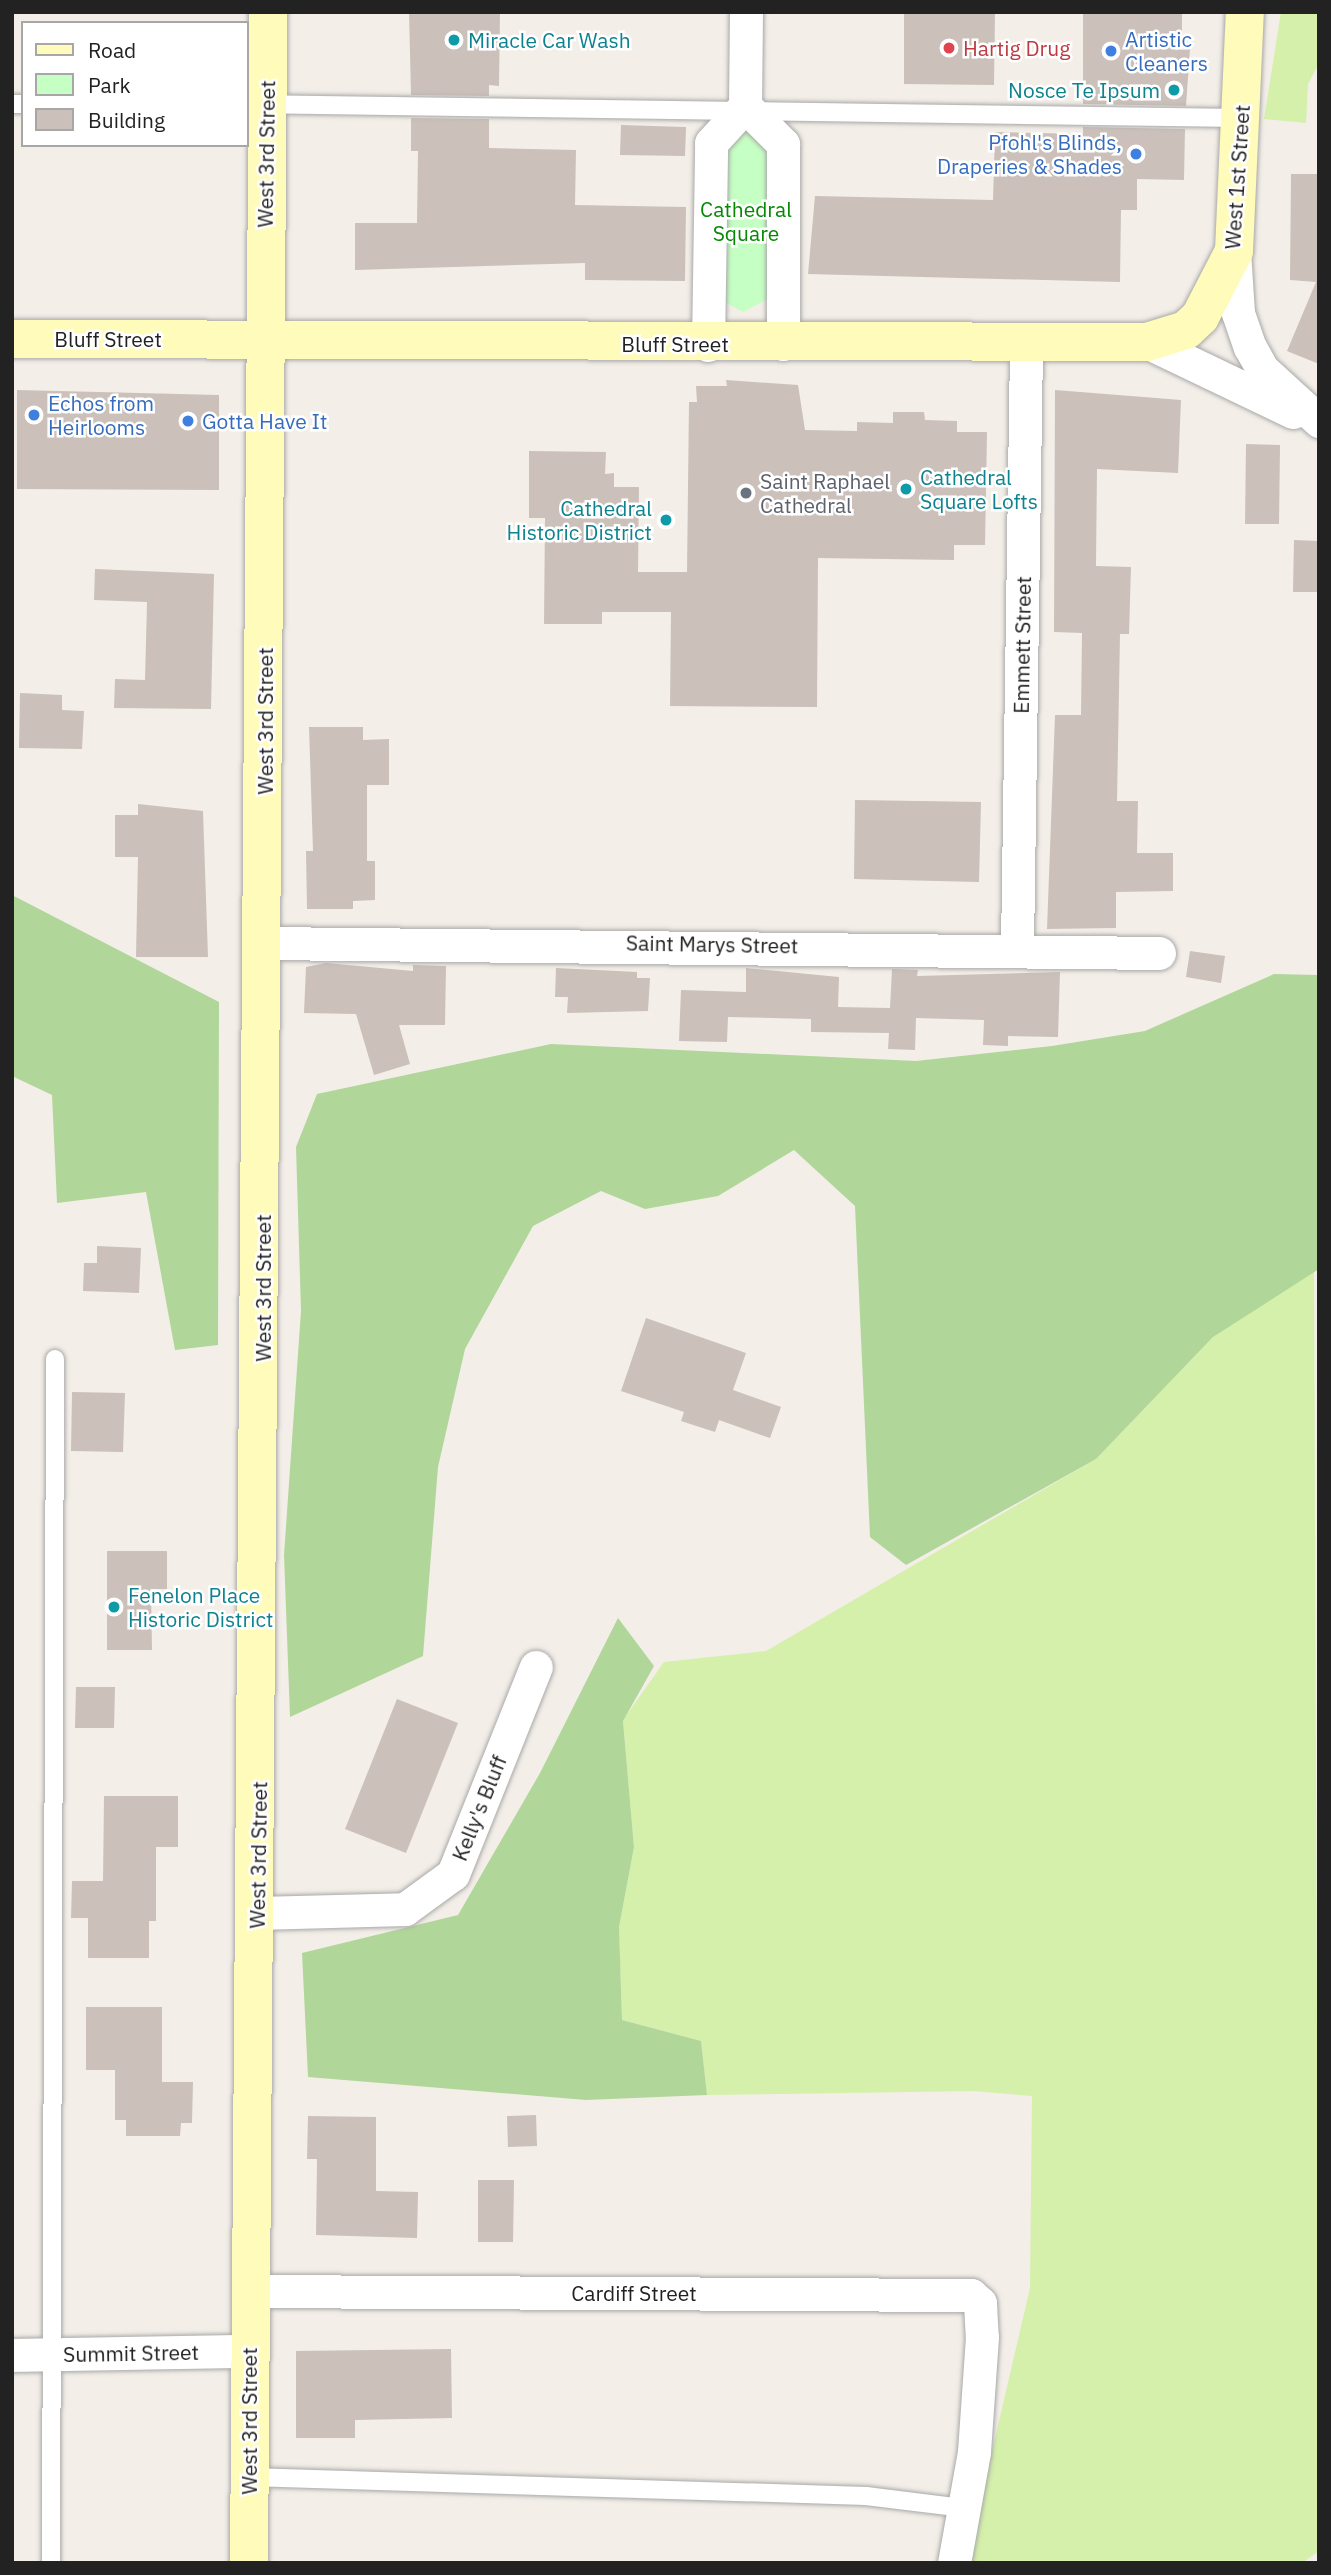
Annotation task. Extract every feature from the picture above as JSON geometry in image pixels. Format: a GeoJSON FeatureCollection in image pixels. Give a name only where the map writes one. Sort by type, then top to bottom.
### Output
{"type":"FeatureCollection","features":[{"type":"Feature","properties":{"kind":"street","name":"West 3rd Street"},"geometry":{"type":"LineString","coordinates":[[249,2563],[265,943],[265,340],[257,104],[268,12]]}},
{"type":"Feature","properties":{"kind":"street"},"geometry":{"type":"LineString","coordinates":[[708,345],[711,143],[745,106],[746,12]]}},
{"type":"Feature","properties":{"kind":"street","name":"West 1st Street"},"geometry":{"type":"LineString","coordinates":[[1147,342],[1186,330],[1200,317],[1234,251],[1241,118],[1250,22]]}},
{"type":"Feature","properties":{"kind":"street"},"geometry":{"type":"LineString","coordinates":[[745,106],[783,144],[783,344]]}},
{"type":"Feature","properties":{"kind":"street"},"geometry":{"type":"LineString","coordinates":[[1234,251],[1238,313],[1250,347],[1263,370],[1319,422]]}},
{"type":"Feature","properties":{"kind":"street","name":"Bluff Street"},"geometry":{"type":"LineString","coordinates":[[12,339],[708,345],[1147,342],[1319,422]]}},
{"type":"Feature","properties":{"kind":"street","name":"Emmett Street"},"geometry":{"type":"LineString","coordinates":[[1017,947],[1027,344]]}},
{"type":"Feature","properties":{"kind":"street","name":"Saint Marys Street"},"geometry":{"type":"LineString","coordinates":[[265,943],[1017,947],[1159,953]]}},
{"type":"Feature","properties":{"kind":"street","name":"Kelly's Bluff"},"geometry":{"type":"LineString","coordinates":[[257,1913],[405,1909],[453,1874],[536,1667]]}},
{"type":"Feature","properties":{"kind":"street","name":"Cardiff Street"},"geometry":{"type":"LineString","coordinates":[[250,2291],[971,2295],[980,2303],[982,2337],[964,2508],[954,2563]]}},
{"type":"Feature","properties":{"kind":"street","name":"Summit Street"},"geometry":{"type":"LineString","coordinates":[[12,2356],[249,2351]]}},
{"type":"Feature","properties":{"kind":"lane"},"geometry":{"type":"LineString","coordinates":[[257,104],[745,106],[1241,118]]}},
{"type":"Feature","properties":{"kind":"lane"},"geometry":{"type":"LineString","coordinates":[[51,2563],[54,2355],[55,1359]]}},
{"type":"Feature","properties":{"kind":"lane"},"geometry":{"type":"LineString","coordinates":[[249,2477],[866,2496],[964,2508]]}},
{"type":"Feature","properties":{"kind":"green space"},"geometry":{"type":"Polygon","coordinates":[[[1281,12],[1319,12],[1319,63],[1308,84],[1306,123],[1264,119],[1281,12]]]}},
{"type":"Feature","properties":{"kind":"green space","name":"Cathedral Square"},"geometry":{"type":"Polygon","coordinates":[[[745,126],[769,139],[769,298],[743,312],[721,300],[722,143],[745,126]]]}},
{"type":"Feature","properties":{"kind":"green space"},"geometry":{"type":"Polygon","coordinates":[[[12,895],[219,1002],[218,1345],[175,1350],[146,1192],[57,1203],[52,1095],[12,1076],[12,895]]]}},
{"type":"Feature","properties":{"kind":"green space"},"geometry":{"type":"Polygon","coordinates":[[[1274,974],[1319,975],[1319,1269],[1213,1337],[1096,1459],[906,1565],[870,1537],[855,1206],[794,1150],[718,1196],[645,1209],[601,1191],[533,1226],[465,1349],[438,1467],[423,1656],[290,1717],[284,1555],[301,1311],[296,1147],[317,1094],[551,1044],[916,1061],[1052,1046],[1145,1031],[1274,974]]]}},
{"type":"Feature","properties":{"kind":"green space"},"geometry":{"type":"Polygon","coordinates":[[[1314,1268],[1319,2551],[1302,2563],[966,2563],[1030,2288],[1032,2096],[973,2091],[707,2095],[701,2041],[622,2020],[619,1927],[634,1847],[623,1720],[664,1662],[766,1651],[1096,1459],[1213,1337],[1314,1268]]]}},
{"type":"Feature","properties":{"kind":"green space"},"geometry":{"type":"Polygon","coordinates":[[[618,1618],[654,1666],[623,1721],[634,1847],[619,1927],[622,2020],[701,2041],[707,2095],[586,2100],[308,2077],[302,1953],[458,1915],[540,1773],[618,1618]]]}},
{"type":"Feature","properties":{"kind":"building","name":"Miracle Car Wash"},"geometry":{"type":"Polygon","coordinates":[[[409,12],[500,12],[499,86],[489,85],[489,96],[411,95],[409,12]]]}},
{"type":"Feature","properties":{"kind":"building","name":"Hartig Drug"},"geometry":{"type":"Polygon","coordinates":[[[904,12],[995,12],[994,85],[904,84],[904,12]]]}},
{"type":"Feature","properties":{"kind":"building"},"geometry":{"type":"Polygon","coordinates":[[[1083,12],[1182,12],[1182,50],[1190,49],[1186,106],[1083,104],[1083,12]]]}},
{"type":"Feature","properties":{"kind":"building"},"geometry":{"type":"Polygon","coordinates":[[[411,118],[489,119],[489,148],[576,150],[575,205],[686,207],[685,281],[585,280],[585,263],[355,270],[355,223],[417,223],[418,151],[411,151],[411,118]]]}},
{"type":"Feature","properties":{"kind":"building"},"geometry":{"type":"Polygon","coordinates":[[[621,125],[686,127],[685,156],[620,155],[621,125]]]}},
{"type":"Feature","properties":{"kind":"building"},"geometry":{"type":"Polygon","coordinates":[[[1083,127],[1185,129],[1184,180],[1137,179],[1137,210],[1121,210],[1120,282],[808,274],[815,196],[993,200],[995,132],[1083,134],[1083,127]]]}},
{"type":"Feature","properties":{"kind":"building"},"geometry":{"type":"Polygon","coordinates":[[[1291,174],[1319,174],[1319,364],[1287,351],[1316,282],[1290,280],[1291,174]]]}},
{"type":"Feature","properties":{"kind":"building"},"geometry":{"type":"Polygon","coordinates":[[[726,380],[798,385],[805,430],[857,431],[857,422],[893,423],[893,412],[924,412],[925,420],[957,421],[957,432],[987,432],[985,545],[954,545],[954,560],[818,558],[817,707],[670,706],[671,612],[602,612],[602,624],[544,624],[545,518],[529,518],[529,451],[606,452],[605,474],[614,473],[614,487],[639,487],[638,572],[687,572],[689,402],[697,402],[696,386],[727,386],[726,380]]]}},
{"type":"Feature","properties":{"kind":"building"},"geometry":{"type":"Polygon","coordinates":[[[17,390],[219,395],[219,490],[17,489],[17,390]]]}},
{"type":"Feature","properties":{"kind":"building"},"geometry":{"type":"Polygon","coordinates":[[[1055,390],[1181,400],[1178,473],[1097,469],[1096,566],[1131,567],[1129,634],[1120,634],[1117,801],[1138,801],[1137,853],[1173,853],[1173,891],[1116,892],[1116,928],[1047,929],[1055,715],[1081,715],[1082,633],[1054,632],[1055,390]]]}},
{"type":"Feature","properties":{"kind":"building"},"geometry":{"type":"Polygon","coordinates":[[[1246,444],[1280,445],[1279,524],[1245,524],[1246,444]]]}},
{"type":"Feature","properties":{"kind":"building"},"geometry":{"type":"Polygon","coordinates":[[[1294,540],[1319,541],[1319,592],[1293,592],[1294,540]]]}},
{"type":"Feature","properties":{"kind":"building"},"geometry":{"type":"Polygon","coordinates":[[[95,569],[214,574],[211,709],[114,708],[115,679],[145,680],[147,602],[94,600],[95,569]]]}},
{"type":"Feature","properties":{"kind":"building"},"geometry":{"type":"Polygon","coordinates":[[[20,693],[62,695],[62,710],[84,711],[82,749],[19,748],[20,693]]]}},
{"type":"Feature","properties":{"kind":"building"},"geometry":{"type":"Polygon","coordinates":[[[309,727],[363,727],[363,740],[389,739],[389,785],[367,785],[367,861],[375,861],[375,900],[353,901],[353,909],[307,909],[306,851],[313,851],[309,727]]]}},
{"type":"Feature","properties":{"kind":"building"},"geometry":{"type":"Polygon","coordinates":[[[855,800],[981,802],[979,882],[854,879],[855,800]]]}},
{"type":"Feature","properties":{"kind":"building"},"geometry":{"type":"Polygon","coordinates":[[[138,804],[203,811],[208,957],[136,957],[138,857],[115,857],[115,815],[138,815],[138,804]]]}},
{"type":"Feature","properties":{"kind":"building"},"geometry":{"type":"Polygon","coordinates":[[[1190,951],[1225,956],[1221,983],[1186,977],[1190,951]]]}},
{"type":"Feature","properties":{"kind":"building"},"geometry":{"type":"Polygon","coordinates":[[[326,963],[413,971],[413,965],[446,966],[445,1025],[399,1025],[410,1064],[374,1075],[356,1014],[304,1013],[306,967],[326,963]]]}},
{"type":"Feature","properties":{"kind":"building"},"geometry":{"type":"Polygon","coordinates":[[[556,968],[637,972],[637,978],[650,978],[648,1011],[567,1013],[568,997],[555,997],[556,968]]]}},
{"type":"Feature","properties":{"kind":"building"},"geometry":{"type":"Polygon","coordinates":[[[746,968],[839,977],[838,1007],[890,1008],[892,969],[918,970],[917,976],[1060,972],[1058,1037],[1008,1036],[1008,1046],[983,1045],[984,1020],[916,1018],[915,1050],[888,1049],[889,1033],[811,1032],[811,1019],[728,1017],[727,1042],[679,1041],[681,990],[746,992],[746,968]]]}},
{"type":"Feature","properties":{"kind":"building"},"geometry":{"type":"Polygon","coordinates":[[[97,1246],[141,1248],[139,1293],[83,1291],[84,1263],[97,1263],[97,1246]]]}},
{"type":"Feature","properties":{"kind":"building"},"geometry":{"type":"Polygon","coordinates":[[[646,1318],[746,1353],[733,1390],[781,1407],[770,1438],[719,1420],[715,1432],[681,1421],[684,1412],[621,1391],[646,1318]]]}},
{"type":"Feature","properties":{"kind":"building"},"geometry":{"type":"Polygon","coordinates":[[[72,1392],[125,1393],[123,1452],[71,1451],[72,1392]]]}},
{"type":"Feature","properties":{"kind":"building"},"geometry":{"type":"Polygon","coordinates":[[[107,1551],[167,1551],[167,1589],[151,1589],[152,1650],[107,1650],[107,1551]]]}},
{"type":"Feature","properties":{"kind":"building"},"geometry":{"type":"Polygon","coordinates":[[[76,1687],[115,1687],[114,1728],[75,1728],[76,1687]]]}},
{"type":"Feature","properties":{"kind":"building"},"geometry":{"type":"Polygon","coordinates":[[[397,1699],[458,1723],[406,1853],[345,1829],[397,1699]]]}},
{"type":"Feature","properties":{"kind":"building"},"geometry":{"type":"Polygon","coordinates":[[[104,1796],[178,1796],[178,1847],[156,1847],[156,1921],[149,1921],[149,1958],[88,1958],[88,1918],[71,1918],[72,1881],[103,1881],[104,1796]]]}},
{"type":"Feature","properties":{"kind":"building"},"geometry":{"type":"Polygon","coordinates":[[[86,2007],[162,2007],[162,2082],[193,2082],[192,2123],[181,2123],[180,2136],[126,2136],[126,2120],[115,2120],[115,2070],[86,2070],[86,2007]]]}},
{"type":"Feature","properties":{"kind":"building"},"geometry":{"type":"Polygon","coordinates":[[[536,2115],[537,2146],[508,2147],[507,2116],[536,2115]]]}},
{"type":"Feature","properties":{"kind":"building"},"geometry":{"type":"Polygon","coordinates":[[[308,2116],[376,2117],[376,2191],[418,2192],[417,2238],[316,2235],[317,2159],[307,2159],[308,2116]]]}},
{"type":"Feature","properties":{"kind":"building"},"geometry":{"type":"Polygon","coordinates":[[[478,2180],[514,2180],[513,2242],[478,2242],[478,2180]]]}},
{"type":"Feature","properties":{"kind":"building"},"geometry":{"type":"Polygon","coordinates":[[[451,2349],[452,2418],[355,2420],[355,2438],[296,2438],[296,2351],[451,2349]]]}},
{"type":"Feature","properties":{"kind":"place","name":"Miracle Car Wash"},"geometry":{"type":"Point","coordinates":[454,40]}},
{"type":"Feature","properties":{"kind":"place","name":"Hartig Drug"},"geometry":{"type":"Point","coordinates":[949,48]}},
{"type":"Feature","properties":{"kind":"place","name":"Artistic Cleaners"},"geometry":{"type":"Point","coordinates":[1111,51]}},
{"type":"Feature","properties":{"kind":"place","name":"Nosce Te Ipsum"},"geometry":{"type":"Point","coordinates":[1174,90]}},
{"type":"Feature","properties":{"kind":"place","name":"Pfohl's Blinds, Draperies & Shades"},"geometry":{"type":"Point","coordinates":[1136,154]}},
{"type":"Feature","properties":{"kind":"place","name":"Echos from Heirlooms"},"geometry":{"type":"Point","coordinates":[34,415]}},
{"type":"Feature","properties":{"kind":"place","name":"Gotta Have It"},"geometry":{"type":"Point","coordinates":[188,421]}},
{"type":"Feature","properties":{"kind":"place","name":"Cathedral Square Lofts"},"geometry":{"type":"Point","coordinates":[906,489]}},
{"type":"Feature","properties":{"kind":"place","name":"Saint Raphael Cathedral"},"geometry":{"type":"Point","coordinates":[746,493]}},
{"type":"Feature","properties":{"kind":"place","name":"Cathedral Historic District"},"geometry":{"type":"Point","coordinates":[666,520]}},
{"type":"Feature","properties":{"kind":"place","name":"Fenelon Place Historic District"},"geometry":{"type":"Point","coordinates":[114,1607]}}]}
